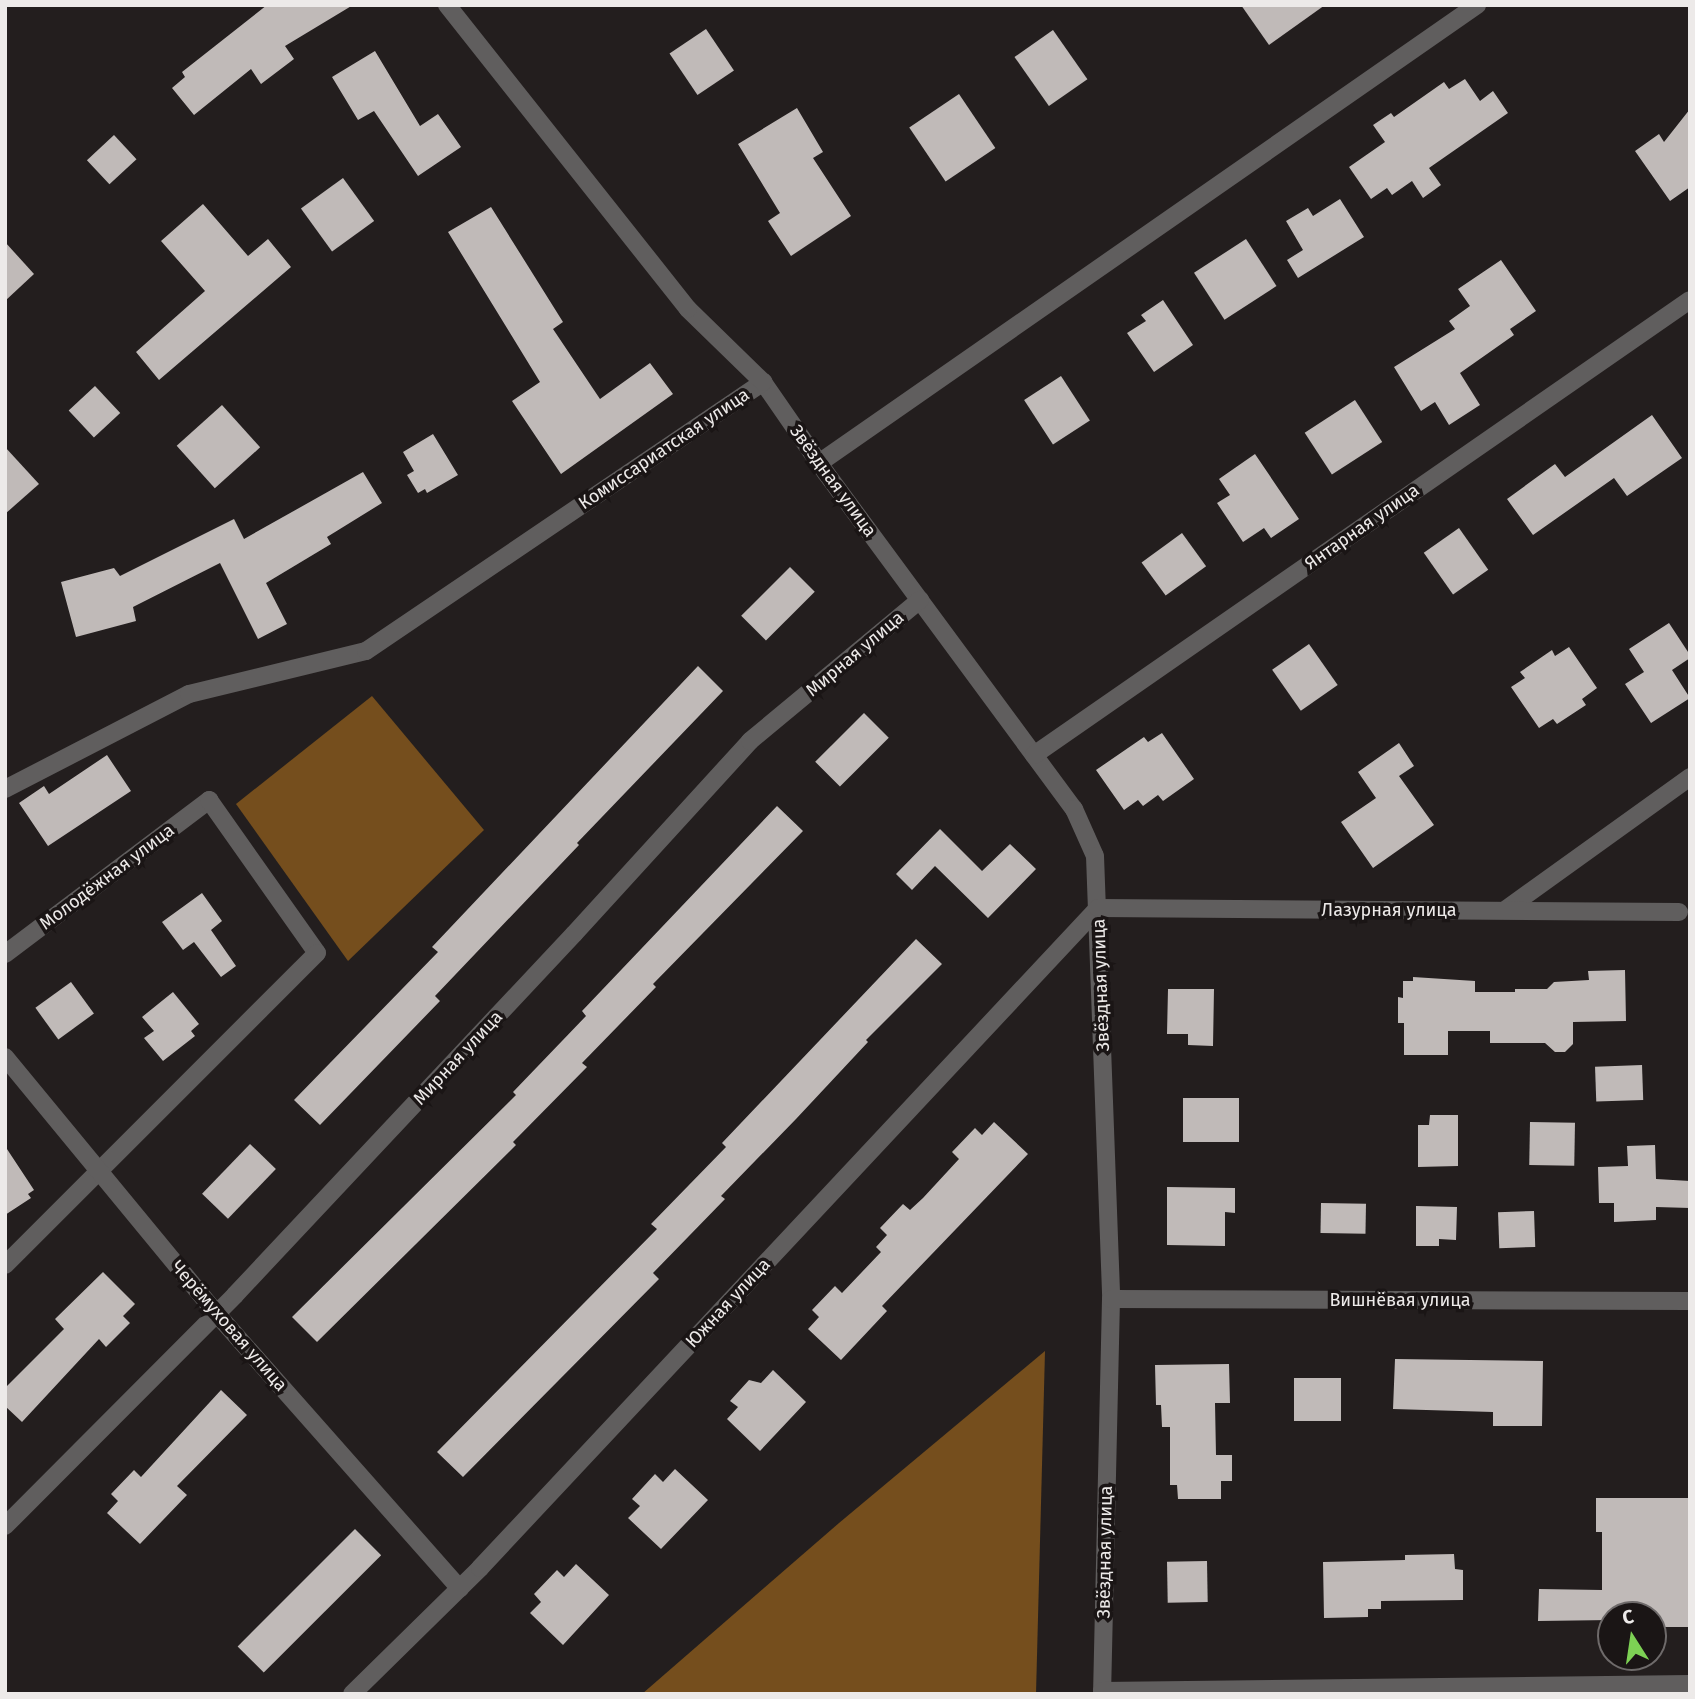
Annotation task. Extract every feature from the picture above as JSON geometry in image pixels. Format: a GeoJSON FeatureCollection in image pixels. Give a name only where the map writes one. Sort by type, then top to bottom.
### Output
{"type":"FeatureCollection","features":[{"type":"Feature","properties":{"kind":"street","name":"Комиссариатская улица"},"geometry":{"type":"LineString","coordinates":[[5,789],[189,694],[366,651],[763,382],[688,309],[447,5]]}},
{"type":"Feature","properties":{"kind":"street"},"geometry":{"type":"LineString","coordinates":[[819,463],[1477,5]]}},
{"type":"Feature","properties":{"kind":"street","name":"Янтарная улица"},"geometry":{"type":"LineString","coordinates":[[1034,755],[1690,300]]}},
{"type":"Feature","properties":{"kind":"street","name":"Звёздная улица"},"geometry":{"type":"LineString","coordinates":[[763,382],[819,463],[1074,809],[1095,856],[1111,1299],[1102,1692]]}},
{"type":"Feature","properties":{"kind":"street","name":"Мирная улица"},"geometry":{"type":"LineString","coordinates":[[5,1526],[216,1313],[575,934],[750,741],[920,600]]}},
{"type":"Feature","properties":{"kind":"street"},"geometry":{"type":"LineString","coordinates":[[1504,911],[1690,777]]}},
{"type":"Feature","properties":{"kind":"street","name":"Молодёжная улица"},"geometry":{"type":"LineString","coordinates":[[5,954],[209,800],[317,953],[99,1170]]}},
{"type":"Feature","properties":{"kind":"street","name":"Лазурная улица"},"geometry":{"type":"LineString","coordinates":[[1098,908],[1679,912]]}},
{"type":"Feature","properties":{"kind":"street","name":"Южная улица"},"geometry":{"type":"LineString","coordinates":[[352,1694],[460,1588],[1098,908]]}},
{"type":"Feature","properties":{"kind":"street","name":"Черёмуховая улица"},"geometry":{"type":"LineString","coordinates":[[5,1057],[216,1313],[460,1588]]}},
{"type":"Feature","properties":{"kind":"street"},"geometry":{"type":"LineString","coordinates":[[5,1265],[99,1170]]}},
{"type":"Feature","properties":{"kind":"street","name":"Вишнёвая улица"},"geometry":{"type":"LineString","coordinates":[[1111,1299],[1690,1301]]}},
{"type":"Feature","properties":{"kind":"street"},"geometry":{"type":"LineString","coordinates":[[1102,1692],[1690,1685]]}},
{"type":"Feature","properties":{"kind":"shaded area"},"geometry":{"type":"Polygon","coordinates":[[[372,696],[484,830],[348,961],[236,804],[372,696]]]}},
{"type":"Feature","properties":{"kind":"shaded area"},"geometry":{"type":"Polygon","coordinates":[[[1045,1351],[1036,1694],[642,1694],[839,1523],[1045,1351]]]}},
{"type":"Feature","properties":{"kind":"building"},"geometry":{"type":"Polygon","coordinates":[[[267,5],[353,5],[285,46],[294,59],[261,84],[251,69],[194,115],[172,88],[185,77],[182,72],[267,5]]]}},
{"type":"Feature","properties":{"kind":"building"},"geometry":{"type":"Polygon","coordinates":[[[1241,5],[1325,5],[1269,45],[1241,5]]]}},
{"type":"Feature","properties":{"kind":"building"},"geometry":{"type":"Polygon","coordinates":[[[706,29],[734,70],[697,95],[670,54],[706,29]]]}},
{"type":"Feature","properties":{"kind":"building"},"geometry":{"type":"Polygon","coordinates":[[[1053,30],[1087,79],[1049,106],[1014,57],[1053,30]]]}},
{"type":"Feature","properties":{"kind":"building"},"geometry":{"type":"Polygon","coordinates":[[[375,51],[420,126],[438,114],[461,147],[418,176],[374,111],[358,120],[332,77],[375,51]]]}},
{"type":"Feature","properties":{"kind":"building"},"geometry":{"type":"Polygon","coordinates":[[[1465,79],[1480,101],[1493,91],[1508,113],[1429,168],[1441,185],[1423,198],[1412,181],[1392,195],[1387,188],[1371,199],[1349,167],[1385,142],[1373,125],[1391,113],[1394,117],[1444,82],[1449,89],[1465,79]]]}},
{"type":"Feature","properties":{"kind":"building"},"geometry":{"type":"Polygon","coordinates":[[[959,94],[995,148],[946,181],[909,128],[959,94]]]}},
{"type":"Feature","properties":{"kind":"building"},"geometry":{"type":"Polygon","coordinates":[[[797,108],[823,152],[813,158],[851,216],[791,256],[768,221],[780,213],[738,144],[797,108]]]}},
{"type":"Feature","properties":{"kind":"building"},"geometry":{"type":"Polygon","coordinates":[[[1690,109],[1690,187],[1670,201],[1635,151],[1659,134],[1664,142],[1690,109]]]}},
{"type":"Feature","properties":{"kind":"building"},"geometry":{"type":"Polygon","coordinates":[[[114,135],[137,159],[109,184],[87,160],[114,135]]]}},
{"type":"Feature","properties":{"kind":"building"},"geometry":{"type":"Polygon","coordinates":[[[343,178],[374,221],[332,251],[301,209],[343,178]]]}},
{"type":"Feature","properties":{"kind":"building"},"geometry":{"type":"Polygon","coordinates":[[[1340,199],[1364,237],[1298,278],[1287,260],[1303,250],[1286,221],[1308,208],[1313,216],[1340,199]]]}},
{"type":"Feature","properties":{"kind":"building"},"geometry":{"type":"Polygon","coordinates":[[[203,204],[248,256],[268,239],[291,267],[159,380],[136,352],[205,291],[161,241],[203,204]]]}},
{"type":"Feature","properties":{"kind":"building"},"geometry":{"type":"Polygon","coordinates":[[[491,207],[563,322],[553,329],[600,399],[650,363],[673,394],[561,474],[512,401],[540,382],[448,232],[491,207]]]}},
{"type":"Feature","properties":{"kind":"building"},"geometry":{"type":"Polygon","coordinates":[[[1246,239],[1276,286],[1225,320],[1194,273],[1246,239]]]}},
{"type":"Feature","properties":{"kind":"building"},"geometry":{"type":"Polygon","coordinates":[[[5,242],[34,274],[5,301],[5,242]]]}},
{"type":"Feature","properties":{"kind":"building"},"geometry":{"type":"Polygon","coordinates":[[[1501,260],[1536,311],[1510,329],[1514,335],[1460,373],[1480,405],[1449,425],[1435,402],[1421,411],[1394,367],[1455,329],[1449,321],[1470,306],[1458,289],[1501,260]]]}},
{"type":"Feature","properties":{"kind":"building"},"geometry":{"type":"Polygon","coordinates":[[[1163,300],[1193,345],[1154,372],[1127,333],[1146,321],[1141,315],[1163,300]]]}},
{"type":"Feature","properties":{"kind":"building"},"geometry":{"type":"Polygon","coordinates":[[[1061,376],[1090,420],[1053,444],[1024,400],[1061,376]]]}},
{"type":"Feature","properties":{"kind":"building"},"geometry":{"type":"Polygon","coordinates":[[[95,386],[120,413],[94,438],[69,411],[95,386]]]}},
{"type":"Feature","properties":{"kind":"building"},"geometry":{"type":"Polygon","coordinates":[[[1355,400],[1382,442],[1332,475],[1305,433],[1355,400]]]}},
{"type":"Feature","properties":{"kind":"building"},"geometry":{"type":"Polygon","coordinates":[[[222,405],[260,447],[215,488],[177,446],[222,405]]]}},
{"type":"Feature","properties":{"kind":"building"},"geometry":{"type":"Polygon","coordinates":[[[1652,415],[1682,458],[1627,496],[1614,478],[1533,535],[1507,499],[1555,464],[1565,477],[1652,415]]]}},
{"type":"Feature","properties":{"kind":"building"},"geometry":{"type":"Polygon","coordinates":[[[433,434],[458,475],[427,493],[425,489],[418,493],[407,475],[414,471],[403,452],[433,434]]]}},
{"type":"Feature","properties":{"kind":"building"},"geometry":{"type":"Polygon","coordinates":[[[5,447],[39,484],[5,514],[5,447]]]}},
{"type":"Feature","properties":{"kind":"building"},"geometry":{"type":"Polygon","coordinates":[[[1255,454],[1299,519],[1271,538],[1264,528],[1243,542],[1217,503],[1230,495],[1219,479],[1255,454]]]}},
{"type":"Feature","properties":{"kind":"building"},"geometry":{"type":"Polygon","coordinates":[[[363,472],[382,503],[327,537],[331,544],[266,583],[287,624],[258,639],[220,563],[133,607],[136,621],[76,637],[61,582],[114,568],[120,576],[234,519],[244,539],[363,472]]]}},
{"type":"Feature","properties":{"kind":"building"},"geometry":{"type":"Polygon","coordinates":[[[1459,528],[1488,570],[1453,594],[1424,553],[1459,528]]]}},
{"type":"Feature","properties":{"kind":"building"},"geometry":{"type":"Polygon","coordinates":[[[1182,533],[1206,566],[1166,596],[1142,562],[1182,533]]]}},
{"type":"Feature","properties":{"kind":"building"},"geometry":{"type":"Polygon","coordinates":[[[790,567],[815,592],[766,641],[741,616],[790,567]]]}},
{"type":"Feature","properties":{"kind":"building"},"geometry":{"type":"Polygon","coordinates":[[[1669,623],[1690,655],[1690,658],[1672,670],[1690,698],[1651,723],[1625,684],[1644,672],[1629,649],[1669,623]]]}},
{"type":"Feature","properties":{"kind":"building"},"geometry":{"type":"Polygon","coordinates":[[[1309,644],[1338,685],[1301,711],[1272,670],[1309,644]]]}},
{"type":"Feature","properties":{"kind":"building"},"geometry":{"type":"Polygon","coordinates":[[[1569,647],[1597,688],[1582,699],[1586,705],[1557,724],[1553,719],[1539,728],[1511,687],[1525,678],[1520,672],[1552,650],[1555,656],[1569,647]]]}},
{"type":"Feature","properties":{"kind":"building"},"geometry":{"type":"Polygon","coordinates":[[[698,666],[723,691],[435,996],[440,1001],[320,1125],[294,1100],[438,952],[432,947],[698,666]]]}},
{"type":"Feature","properties":{"kind":"building"},"geometry":{"type":"Polygon","coordinates":[[[864,713],[889,738],[840,787],[815,762],[864,713]]]}},
{"type":"Feature","properties":{"kind":"building"},"geometry":{"type":"Polygon","coordinates":[[[1162,733],[1194,779],[1163,801],[1158,795],[1143,806],[1138,800],[1124,810],[1096,770],[1144,737],[1148,742],[1162,733]]]}},
{"type":"Feature","properties":{"kind":"building"},"geometry":{"type":"Polygon","coordinates":[[[1399,743],[1414,766],[1399,776],[1434,825],[1373,868],[1341,822],[1376,798],[1358,772],[1399,743]]]}},
{"type":"Feature","properties":{"kind":"building"},"geometry":{"type":"Polygon","coordinates":[[[107,755],[131,791],[48,846],[19,803],[44,786],[49,794],[107,755]]]}},
{"type":"Feature","properties":{"kind":"building"},"geometry":{"type":"Polygon","coordinates":[[[777,806],[803,831],[653,984],[656,987],[582,1063],[587,1067],[513,1142],[516,1145],[317,1342],[292,1317],[516,1095],[513,1092],[586,1016],[582,1011],[777,806]]]}},
{"type":"Feature","properties":{"kind":"building"},"geometry":{"type":"Polygon","coordinates":[[[940,829],[982,871],[1010,844],[1036,869],[988,918],[935,866],[912,890],[896,874],[940,829]]]}},
{"type":"Feature","properties":{"kind":"building"},"geometry":{"type":"Polygon","coordinates":[[[202,893],[222,921],[211,930],[236,966],[221,977],[194,942],[183,950],[162,922],[202,893]]]}},
{"type":"Feature","properties":{"kind":"building"},"geometry":{"type":"Polygon","coordinates":[[[916,939],[942,964],[866,1040],[868,1042],[721,1196],[725,1199],[653,1273],[659,1279],[463,1477],[437,1452],[657,1229],[651,1224],[726,1147],[722,1143],[916,939]]]}},
{"type":"Feature","properties":{"kind":"building"},"geometry":{"type":"Polygon","coordinates":[[[1625,970],[1626,1021],[1573,1022],[1573,1044],[1565,1052],[1555,1052],[1545,1043],[1490,1043],[1490,1031],[1448,1031],[1448,1055],[1404,1055],[1404,1023],[1398,1023],[1398,997],[1403,998],[1403,981],[1413,981],[1413,977],[1475,981],[1475,992],[1515,992],[1515,989],[1547,989],[1554,982],[1589,980],[1588,971],[1625,970]]]}},
{"type":"Feature","properties":{"kind":"building"},"geometry":{"type":"Polygon","coordinates":[[[71,982],[94,1014],[58,1039],[35,1008],[71,982]]]}},
{"type":"Feature","properties":{"kind":"building"},"geometry":{"type":"Polygon","coordinates":[[[1168,989],[1214,989],[1213,1046],[1188,1045],[1188,1034],[1167,1034],[1168,989]]]}},
{"type":"Feature","properties":{"kind":"building"},"geometry":{"type":"Polygon","coordinates":[[[173,992],[199,1024],[191,1031],[195,1036],[163,1061],[144,1038],[154,1031],[142,1017],[173,992]]]}},
{"type":"Feature","properties":{"kind":"building"},"geometry":{"type":"Polygon","coordinates":[[[1642,1065],[1643,1100],[1596,1102],[1595,1067],[1642,1065]]]}},
{"type":"Feature","properties":{"kind":"building"},"geometry":{"type":"Polygon","coordinates":[[[1183,1098],[1239,1098],[1239,1142],[1183,1142],[1183,1098]]]}},
{"type":"Feature","properties":{"kind":"building"},"geometry":{"type":"Polygon","coordinates":[[[1430,1115],[1458,1115],[1458,1166],[1418,1167],[1418,1125],[1429,1125],[1430,1115]]]}},
{"type":"Feature","properties":{"kind":"building"},"geometry":{"type":"Polygon","coordinates":[[[994,1122],[1028,1154],[882,1306],[887,1311],[841,1360],[808,1329],[819,1317],[812,1310],[835,1286],[842,1293],[881,1252],[876,1247],[887,1235],[880,1228],[903,1204],[910,1210],[923,1198],[959,1159],[952,1152],[975,1128],[982,1135],[994,1122]]]}},
{"type":"Feature","properties":{"kind":"building"},"geometry":{"type":"Polygon","coordinates":[[[1530,1122],[1575,1123],[1574,1166],[1529,1165],[1530,1122]]]}},
{"type":"Feature","properties":{"kind":"building"},"geometry":{"type":"Polygon","coordinates":[[[250,1144],[276,1169],[228,1219],[202,1194],[250,1144]]]}},
{"type":"Feature","properties":{"kind":"building"},"geometry":{"type":"Polygon","coordinates":[[[1655,1145],[1656,1179],[1690,1181],[1690,1208],[1656,1207],[1656,1220],[1614,1222],[1614,1203],[1599,1203],[1598,1167],[1628,1166],[1627,1146],[1655,1145]]]}},
{"type":"Feature","properties":{"kind":"building"},"geometry":{"type":"Polygon","coordinates":[[[5,1146],[34,1190],[28,1194],[31,1198],[5,1215],[5,1146]]]}},
{"type":"Feature","properties":{"kind":"building"},"geometry":{"type":"Polygon","coordinates":[[[1167,1187],[1235,1188],[1235,1213],[1225,1212],[1225,1246],[1167,1245],[1167,1187]]]}},
{"type":"Feature","properties":{"kind":"building"},"geometry":{"type":"Polygon","coordinates":[[[1321,1203],[1366,1204],[1365,1234],[1320,1233],[1321,1203]]]}},
{"type":"Feature","properties":{"kind":"building"},"geometry":{"type":"Polygon","coordinates":[[[1416,1206],[1457,1207],[1456,1240],[1439,1239],[1439,1246],[1416,1246],[1416,1206]]]}},
{"type":"Feature","properties":{"kind":"building"},"geometry":{"type":"Polygon","coordinates":[[[1534,1211],[1535,1247],[1499,1248],[1498,1212],[1534,1211]]]}},
{"type":"Feature","properties":{"kind":"building"},"geometry":{"type":"Polygon","coordinates":[[[103,1272],[135,1304],[123,1316],[130,1323],[106,1347],[99,1339],[22,1422],[5,1406],[5,1388],[64,1329],[55,1319],[103,1272]]]}},
{"type":"Feature","properties":{"kind":"building"},"geometry":{"type":"Polygon","coordinates":[[[1395,1359],[1543,1361],[1542,1426],[1493,1426],[1493,1412],[1393,1409],[1395,1359]]]}},
{"type":"Feature","properties":{"kind":"building"},"geometry":{"type":"Polygon","coordinates":[[[1229,1364],[1230,1403],[1215,1403],[1216,1455],[1232,1455],[1232,1481],[1221,1481],[1221,1499],[1178,1499],[1177,1485],[1170,1485],[1170,1427],[1162,1427],[1161,1405],[1156,1405],[1155,1365],[1229,1364]]]}},
{"type":"Feature","properties":{"kind":"building"},"geometry":{"type":"Polygon","coordinates":[[[773,1370],[806,1402],[760,1451],[727,1419],[738,1407],[730,1401],[749,1380],[761,1383],[773,1370]]]}},
{"type":"Feature","properties":{"kind":"building"},"geometry":{"type":"Polygon","coordinates":[[[1294,1378],[1341,1378],[1341,1421],[1294,1421],[1294,1378]]]}},
{"type":"Feature","properties":{"kind":"building"},"geometry":{"type":"Polygon","coordinates":[[[221,1390],[247,1415],[177,1486],[187,1495],[140,1544],[107,1513],[118,1501],[111,1494],[134,1470],[141,1477],[221,1390]]]}},
{"type":"Feature","properties":{"kind":"building"},"geometry":{"type":"Polygon","coordinates":[[[675,1469],[708,1500],[661,1549],[628,1518],[640,1506],[632,1499],[655,1474],[663,1482],[675,1469]]]}},
{"type":"Feature","properties":{"kind":"building"},"geometry":{"type":"Polygon","coordinates":[[[1596,1498],[1690,1498],[1690,1627],[1667,1627],[1667,1601],[1597,1601],[1597,1620],[1538,1621],[1539,1589],[1602,1590],[1602,1532],[1596,1532],[1596,1498]]]}},
{"type":"Feature","properties":{"kind":"building"},"geometry":{"type":"Polygon","coordinates":[[[355,1529],[381,1555],[264,1673],[238,1646],[355,1529]]]}},
{"type":"Feature","properties":{"kind":"building"},"geometry":{"type":"Polygon","coordinates":[[[1454,1554],[1455,1569],[1463,1570],[1463,1600],[1381,1601],[1381,1609],[1368,1609],[1368,1617],[1324,1618],[1323,1562],[1405,1560],[1405,1555],[1454,1554]]]}},
{"type":"Feature","properties":{"kind":"building"},"geometry":{"type":"Polygon","coordinates":[[[1207,1561],[1208,1602],[1168,1603],[1167,1562],[1207,1561]]]}},
{"type":"Feature","properties":{"kind":"building"},"geometry":{"type":"Polygon","coordinates":[[[576,1564],[609,1595],[563,1645],[530,1613],[541,1602],[534,1594],[557,1570],[564,1577],[576,1564]]]}}]}
